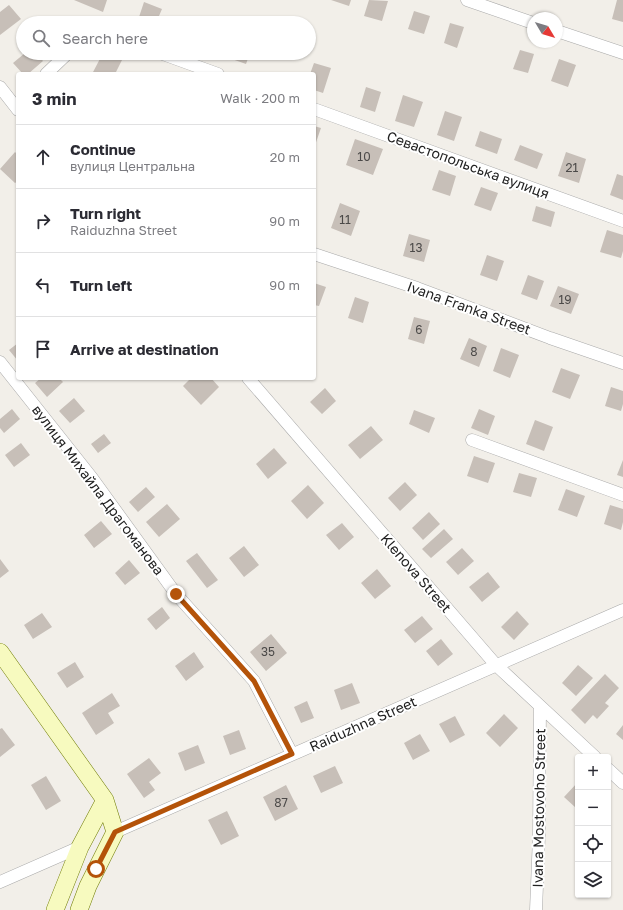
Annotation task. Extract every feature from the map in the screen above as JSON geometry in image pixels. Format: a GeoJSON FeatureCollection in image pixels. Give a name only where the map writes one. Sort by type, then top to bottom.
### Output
{"type":"FeatureCollection","features":[{"type":"Feature","properties":{"kind":"street"},"geometry":{"type":"LineString","coordinates":[[467,0],[527,21]]}},
{"type":"Feature","properties":{"kind":"street"},"geometry":{"type":"LineString","coordinates":[[563,33],[623,53]]}},
{"type":"Feature","properties":{"kind":"street"},"geometry":{"type":"LineString","coordinates":[[48,72],[61,60]]}},
{"type":"Feature","properties":{"kind":"street"},"geometry":{"type":"LineString","coordinates":[[179,60],[212,72]]}},
{"type":"Feature","properties":{"kind":"street"},"geometry":{"type":"LineString","coordinates":[[0,87],[16,105]]}},
{"type":"Feature","properties":{"kind":"street","name":"Севастопольська вулиця"},"geometry":{"type":"LineString","coordinates":[[316,110],[623,221]]}},
{"type":"Feature","properties":{"kind":"street","name":"Ivana Franka Street"},"geometry":{"type":"LineString","coordinates":[[316,255],[417,288],[550,338],[623,363]]}},
{"type":"Feature","properties":{"kind":"street","name":"вулиця Михайла Драгоманова"},"geometry":{"type":"LineString","coordinates":[[0,362],[92,478],[176,594],[254,681],[292,754]]}},
{"type":"Feature","properties":{"kind":"street","name":"Klenova Street"},"geometry":{"type":"LineString","coordinates":[[250,380],[496,665],[592,754]]}},
{"type":"Feature","properties":{"kind":"street"},"geometry":{"type":"LineString","coordinates":[[472,440],[623,495]]}},
{"type":"Feature","properties":{"kind":"street","name":"Raiduzhna Street"},"geometry":{"type":"LineString","coordinates":[[80,847],[623,610]]}},
{"type":"Feature","properties":{"kind":"street"},"geometry":{"type":"LineString","coordinates":[[0,652],[105,800],[115,832],[88,886],[79,910]]}},
{"type":"Feature","properties":{"kind":"street","name":"Ivana Mostovoho Street"},"geometry":{"type":"LineString","coordinates":[[536,910],[539,836],[540,706]]}},
{"type":"Feature","properties":{"kind":"street"},"geometry":{"type":"LineString","coordinates":[[611,772],[623,783]]}},
{"type":"Feature","properties":{"kind":"street"},"geometry":{"type":"LineString","coordinates":[[55,910],[80,847],[105,800]]}},
{"type":"Feature","properties":{"kind":"street"},"geometry":{"type":"LineString","coordinates":[[0,882],[80,847]]}},
{"type":"Feature","properties":{"kind":"building"},"geometry":{"type":"Polygon","coordinates":[[[74,0],[107,0],[103,12],[74,0]]]}},
{"type":"Feature","properties":{"kind":"building"},"geometry":{"type":"Polygon","coordinates":[[[331,0],[351,0],[349,6],[331,0]]]}},
{"type":"Feature","properties":{"kind":"building"},"geometry":{"type":"Polygon","coordinates":[[[369,0],[388,1],[382,21],[364,16],[369,0]]]}},
{"type":"Feature","properties":{"kind":"building"},"geometry":{"type":"Polygon","coordinates":[[[617,0],[623,0],[623,22],[612,19],[617,0]]]}},
{"type":"Feature","properties":{"kind":"building"},"geometry":{"type":"Polygon","coordinates":[[[144,2],[162,9],[159,16],[139,16],[144,2]]]}},
{"type":"Feature","properties":{"kind":"building"},"geometry":{"type":"Polygon","coordinates":[[[9,5],[18,16],[16,16],[16,23],[0,35],[0,12],[9,5]]]}},
{"type":"Feature","properties":{"kind":"building"},"geometry":{"type":"Polygon","coordinates":[[[414,11],[430,16],[424,34],[408,29],[414,11]]]}},
{"type":"Feature","properties":{"kind":"building"},"geometry":{"type":"Polygon","coordinates":[[[450,23],[464,27],[457,48],[444,43],[450,23]]]}},
{"type":"Feature","properties":{"kind":"building"},"geometry":{"type":"Polygon","coordinates":[[[520,50],[534,54],[528,73],[513,69],[520,50]]]}},
{"type":"Feature","properties":{"kind":"building"},"geometry":{"type":"Polygon","coordinates":[[[559,59],[576,65],[568,87],[551,81],[559,59]]]}},
{"type":"Feature","properties":{"kind":"building"},"geometry":{"type":"Polygon","coordinates":[[[17,60],[43,61],[30,72],[21,72],[13,63],[17,60]]]}},
{"type":"Feature","properties":{"kind":"building"},"geometry":{"type":"Polygon","coordinates":[[[99,60],[122,60],[116,72],[93,72],[99,60]]]}},
{"type":"Feature","properties":{"kind":"building"},"geometry":{"type":"Polygon","coordinates":[[[235,60],[247,60],[246,64],[235,60]]]}},
{"type":"Feature","properties":{"kind":"building"},"geometry":{"type":"Polygon","coordinates":[[[314,63],[331,68],[323,93],[316,91],[316,72],[311,72],[314,63]]]}},
{"type":"Feature","properties":{"kind":"building"},"geometry":{"type":"Polygon","coordinates":[[[366,87],[381,92],[375,112],[360,107],[366,87]]]}},
{"type":"Feature","properties":{"kind":"building"},"geometry":{"type":"Polygon","coordinates":[[[403,95],[423,102],[414,127],[395,121],[403,95]]]}},
{"type":"Feature","properties":{"kind":"building"},"geometry":{"type":"Polygon","coordinates":[[[445,111],[462,117],[454,141],[437,135],[445,111]]]}},
{"type":"Feature","properties":{"kind":"building"},"geometry":{"type":"Polygon","coordinates":[[[316,127],[321,128],[316,142],[316,127]]]}},
{"type":"Feature","properties":{"kind":"building"},"geometry":{"type":"Polygon","coordinates":[[[480,131],[502,139],[497,154],[475,146],[480,131]]]}},
{"type":"Feature","properties":{"kind":"building"},"geometry":{"type":"Polygon","coordinates":[[[355,139],[383,149],[373,175],[346,165],[355,139]]]}},
{"type":"Feature","properties":{"kind":"building"},"geometry":{"type":"Polygon","coordinates":[[[520,145],[543,154],[537,169],[514,160],[520,145]]]}},
{"type":"Feature","properties":{"kind":"building"},"geometry":{"type":"Polygon","coordinates":[[[15,152],[16,182],[0,169],[15,152]]]}},
{"type":"Feature","properties":{"kind":"building"},"geometry":{"type":"Polygon","coordinates":[[[566,152],[586,159],[579,183],[558,176],[566,152]]]}},
{"type":"Feature","properties":{"kind":"building"},"geometry":{"type":"Polygon","coordinates":[[[439,170],[456,176],[450,196],[432,190],[439,170]]]}},
{"type":"Feature","properties":{"kind":"building"},"geometry":{"type":"Polygon","coordinates":[[[617,174],[623,176],[623,200],[610,195],[617,174]]]}},
{"type":"Feature","properties":{"kind":"building"},"geometry":{"type":"Polygon","coordinates":[[[481,187],[498,193],[491,211],[474,205],[481,187]]]}},
{"type":"Feature","properties":{"kind":"building"},"geometry":{"type":"Polygon","coordinates":[[[340,203],[360,211],[351,236],[331,228],[340,203]]]}},
{"type":"Feature","properties":{"kind":"building"},"geometry":{"type":"Polygon","coordinates":[[[536,206],[555,212],[551,227],[532,221],[536,206]]]}},
{"type":"Feature","properties":{"kind":"building"},"geometry":{"type":"Polygon","coordinates":[[[607,230],[623,235],[623,251],[621,258],[600,252],[607,230]]]}},
{"type":"Feature","properties":{"kind":"building"},"geometry":{"type":"Polygon","coordinates":[[[409,234],[430,240],[424,262],[403,256],[409,234]]]}},
{"type":"Feature","properties":{"kind":"building"},"geometry":{"type":"Polygon","coordinates":[[[487,255],[504,261],[497,281],[480,275],[487,255]]]}},
{"type":"Feature","properties":{"kind":"building"},"geometry":{"type":"Polygon","coordinates":[[[528,275],[544,281],[537,300],[521,294],[528,275]]]}},
{"type":"Feature","properties":{"kind":"building"},"geometry":{"type":"Polygon","coordinates":[[[316,284],[326,287],[319,306],[316,305],[316,284]]]}},
{"type":"Feature","properties":{"kind":"building"},"geometry":{"type":"Polygon","coordinates":[[[558,286],[579,294],[571,314],[550,306],[558,286]]]}},
{"type":"Feature","properties":{"kind":"building"},"geometry":{"type":"Polygon","coordinates":[[[355,297],[369,302],[363,323],[348,318],[355,297]]]}},
{"type":"Feature","properties":{"kind":"building"},"geometry":{"type":"Polygon","coordinates":[[[414,317],[430,321],[424,344],[408,339],[414,317]]]}},
{"type":"Feature","properties":{"kind":"building"},"geometry":{"type":"Polygon","coordinates":[[[469,338],[487,346],[479,367],[460,359],[469,338]]]}},
{"type":"Feature","properties":{"kind":"building"},"geometry":{"type":"Polygon","coordinates":[[[16,345],[16,359],[9,350],[16,345]]]}},
{"type":"Feature","properties":{"kind":"building"},"geometry":{"type":"Polygon","coordinates":[[[501,348],[519,355],[510,378],[493,371],[501,348]]]}},
{"type":"Feature","properties":{"kind":"building"},"geometry":{"type":"Polygon","coordinates":[[[561,368],[580,375],[570,399],[552,392],[561,368]]]}},
{"type":"Feature","properties":{"kind":"building"},"geometry":{"type":"Polygon","coordinates":[[[39,380],[61,380],[63,382],[47,397],[35,383],[39,380]]]}},
{"type":"Feature","properties":{"kind":"building"},"geometry":{"type":"Polygon","coordinates":[[[189,380],[213,380],[219,387],[201,405],[183,386],[189,380]]]}},
{"type":"Feature","properties":{"kind":"building"},"geometry":{"type":"Polygon","coordinates":[[[611,387],[623,391],[623,404],[621,411],[605,406],[611,387]]]}},
{"type":"Feature","properties":{"kind":"building"},"geometry":{"type":"Polygon","coordinates":[[[325,388],[336,401],[322,414],[310,402],[325,388]]]}},
{"type":"Feature","properties":{"kind":"building"},"geometry":{"type":"Polygon","coordinates":[[[74,398],[85,411],[70,423],[59,411],[74,398]]]}},
{"type":"Feature","properties":{"kind":"building"},"geometry":{"type":"Polygon","coordinates":[[[12,409],[20,419],[4,433],[0,428],[0,419],[12,409]]]}},
{"type":"Feature","properties":{"kind":"building"},"geometry":{"type":"Polygon","coordinates":[[[479,409],[495,416],[488,435],[471,428],[479,409]]]}},
{"type":"Feature","properties":{"kind":"building"},"geometry":{"type":"Polygon","coordinates":[[[414,410],[435,418],[429,433],[409,424],[414,410]]]}},
{"type":"Feature","properties":{"kind":"building"},"geometry":{"type":"Polygon","coordinates":[[[535,420],[553,427],[544,451],[526,444],[535,420]]]}},
{"type":"Feature","properties":{"kind":"building"},"geometry":{"type":"Polygon","coordinates":[[[371,426],[383,440],[360,459],[348,445],[371,426]]]}},
{"type":"Feature","properties":{"kind":"building"},"geometry":{"type":"Polygon","coordinates":[[[104,434],[111,443],[98,453],[91,444],[104,434]]]}},
{"type":"Feature","properties":{"kind":"building"},"geometry":{"type":"Polygon","coordinates":[[[21,443],[30,455],[14,467],[5,455],[21,443]]]}},
{"type":"Feature","properties":{"kind":"building"},"geometry":{"type":"Polygon","coordinates":[[[274,448],[287,463],[268,479],[256,464],[274,448]]]}},
{"type":"Feature","properties":{"kind":"building"},"geometry":{"type":"Polygon","coordinates":[[[474,456],[495,463],[488,483],[467,476],[474,456]]]}},
{"type":"Feature","properties":{"kind":"building"},"geometry":{"type":"Polygon","coordinates":[[[623,460],[623,477],[617,475],[623,460]]]}},
{"type":"Feature","properties":{"kind":"building"},"geometry":{"type":"Polygon","coordinates":[[[519,473],[537,478],[531,497],[513,492],[519,473]]]}},
{"type":"Feature","properties":{"kind":"building"},"geometry":{"type":"Polygon","coordinates":[[[405,482],[417,495],[400,511],[388,498],[405,482]]]}},
{"type":"Feature","properties":{"kind":"building"},"geometry":{"type":"Polygon","coordinates":[[[308,485],[324,503],[307,519],[291,501],[308,485]]]}},
{"type":"Feature","properties":{"kind":"building"},"geometry":{"type":"Polygon","coordinates":[[[146,487],[155,497],[138,512],[129,502],[146,487]]]}},
{"type":"Feature","properties":{"kind":"building"},"geometry":{"type":"Polygon","coordinates":[[[566,489],[585,496],[577,517],[558,510],[566,489]]]}},
{"type":"Feature","properties":{"kind":"building"},"geometry":{"type":"Polygon","coordinates":[[[167,504],[180,519],[159,537],[146,522],[167,504]]]}},
{"type":"Feature","properties":{"kind":"building"},"geometry":{"type":"Polygon","coordinates":[[[610,505],[623,509],[623,522],[621,530],[604,524],[610,505]]]}},
{"type":"Feature","properties":{"kind":"building"},"geometry":{"type":"Polygon","coordinates":[[[429,512],[440,524],[423,540],[412,528],[429,512]]]}},
{"type":"Feature","properties":{"kind":"building"},"geometry":{"type":"Polygon","coordinates":[[[101,521],[112,534],[94,548],[84,535],[101,521]]]}},
{"type":"Feature","properties":{"kind":"building"},"geometry":{"type":"Polygon","coordinates":[[[342,523],[354,537],[339,550],[326,535],[342,523]]]}},
{"type":"Feature","properties":{"kind":"building"},"geometry":{"type":"Polygon","coordinates":[[[444,529],[453,539],[431,558],[422,549],[444,529]]]}},
{"type":"Feature","properties":{"kind":"building"},"geometry":{"type":"Polygon","coordinates":[[[244,546],[259,565],[244,577],[229,558],[244,546]]]}},
{"type":"Feature","properties":{"kind":"building"},"geometry":{"type":"Polygon","coordinates":[[[462,548],[474,561],[458,575],[446,562],[462,548]]]}},
{"type":"Feature","properties":{"kind":"building"},"geometry":{"type":"Polygon","coordinates":[[[197,553],[218,580],[207,588],[186,561],[197,553]]]}},
{"type":"Feature","properties":{"kind":"building"},"geometry":{"type":"Polygon","coordinates":[[[0,559],[9,571],[0,578],[0,559]]]}},
{"type":"Feature","properties":{"kind":"building"},"geometry":{"type":"Polygon","coordinates":[[[129,560],[140,573],[125,585],[115,573],[129,560]]]}},
{"type":"Feature","properties":{"kind":"building"},"geometry":{"type":"Polygon","coordinates":[[[377,569],[391,586],[375,599],[361,583],[377,569]]]}},
{"type":"Feature","properties":{"kind":"building"},"geometry":{"type":"Polygon","coordinates":[[[488,572],[500,587],[482,602],[469,587],[488,572]]]}},
{"type":"Feature","properties":{"kind":"building"},"geometry":{"type":"Polygon","coordinates":[[[162,607],[170,618],[156,630],[147,619],[162,607]]]}},
{"type":"Feature","properties":{"kind":"building"},"geometry":{"type":"Polygon","coordinates":[[[517,611],[529,624],[514,640],[501,627],[517,611]]]}},
{"type":"Feature","properties":{"kind":"building"},"geometry":{"type":"Polygon","coordinates":[[[42,613],[52,627],[33,639],[24,625],[42,613]]]}},
{"type":"Feature","properties":{"kind":"building"},"geometry":{"type":"Polygon","coordinates":[[[422,616],[433,629],[415,643],[404,630],[422,616]]]}},
{"type":"Feature","properties":{"kind":"building"},"geometry":{"type":"Polygon","coordinates":[[[271,634],[287,653],[266,671],[250,652],[271,634]]]}},
{"type":"Feature","properties":{"kind":"building"},"geometry":{"type":"Polygon","coordinates":[[[441,639],[453,654],[438,666],[426,651],[441,639]]]}},
{"type":"Feature","properties":{"kind":"building"},"geometry":{"type":"Polygon","coordinates":[[[194,652],[204,667],[186,681],[175,666],[194,652]]]}},
{"type":"Feature","properties":{"kind":"building"},"geometry":{"type":"Polygon","coordinates":[[[75,662],[84,677],[67,688],[57,673],[75,662]]]}},
{"type":"Feature","properties":{"kind":"building"},"geometry":{"type":"Polygon","coordinates":[[[578,665],[593,678],[576,696],[562,683],[578,665]]]}},
{"type":"Feature","properties":{"kind":"building"},"geometry":{"type":"Polygon","coordinates":[[[605,674],[619,688],[605,703],[609,706],[597,719],[593,715],[585,724],[571,710],[605,674]]]}},
{"type":"Feature","properties":{"kind":"building"},"geometry":{"type":"Polygon","coordinates":[[[352,683],[360,703],[341,710],[334,690],[352,683]]]}},
{"type":"Feature","properties":{"kind":"building"},"geometry":{"type":"Polygon","coordinates":[[[112,693],[120,706],[108,713],[114,723],[96,735],[82,713],[112,693]]]}},
{"type":"Feature","properties":{"kind":"building"},"geometry":{"type":"Polygon","coordinates":[[[307,701],[314,718],[301,723],[294,707],[307,701]]]}},
{"type":"Feature","properties":{"kind":"building"},"geometry":{"type":"Polygon","coordinates":[[[504,714],[518,728],[500,747],[486,733],[504,714]]]}},
{"type":"Feature","properties":{"kind":"building"},"geometry":{"type":"Polygon","coordinates":[[[455,716],[465,735],[450,743],[439,724],[455,716]]]}},
{"type":"Feature","properties":{"kind":"building"},"geometry":{"type":"Polygon","coordinates":[[[623,725],[623,740],[616,734],[623,725]]]}},
{"type":"Feature","properties":{"kind":"building"},"geometry":{"type":"Polygon","coordinates":[[[2,728],[15,745],[0,757],[0,729],[2,728]]]}},
{"type":"Feature","properties":{"kind":"building"},"geometry":{"type":"Polygon","coordinates":[[[239,730],[246,749],[230,755],[223,736],[239,730]]]}},
{"type":"Feature","properties":{"kind":"building"},"geometry":{"type":"Polygon","coordinates":[[[420,734],[430,751],[413,760],[404,743],[420,734]]]}},
{"type":"Feature","properties":{"kind":"building"},"geometry":{"type":"Polygon","coordinates":[[[198,745],[205,763],[185,771],[178,753],[198,745]]]}},
{"type":"Feature","properties":{"kind":"building"},"geometry":{"type":"Polygon","coordinates":[[[149,758],[161,773],[149,782],[155,790],[144,798],[127,774],[149,758]]]}},
{"type":"Feature","properties":{"kind":"building"},"geometry":{"type":"Polygon","coordinates":[[[335,766],[343,783],[321,793],[313,776],[335,766]]]}},
{"type":"Feature","properties":{"kind":"building"},"geometry":{"type":"Polygon","coordinates":[[[46,776],[61,801],[46,810],[31,785],[46,776]]]}},
{"type":"Feature","properties":{"kind":"building"},"geometry":{"type":"Polygon","coordinates":[[[286,785],[298,809],[275,821],[263,797],[286,785]]]}},
{"type":"Feature","properties":{"kind":"building"},"geometry":{"type":"Polygon","coordinates":[[[575,785],[575,807],[564,797],[575,785]]]}},
{"type":"Feature","properties":{"kind":"building"},"geometry":{"type":"Polygon","coordinates":[[[227,811],[239,836],[221,845],[208,820],[227,811]]]}},
{"type":"Feature","properties":{"kind":"route"},"geometry":{"type":"LineString","coordinates":[[96,869],[115,832],[292,754],[254,681],[176,594]]}}]}
